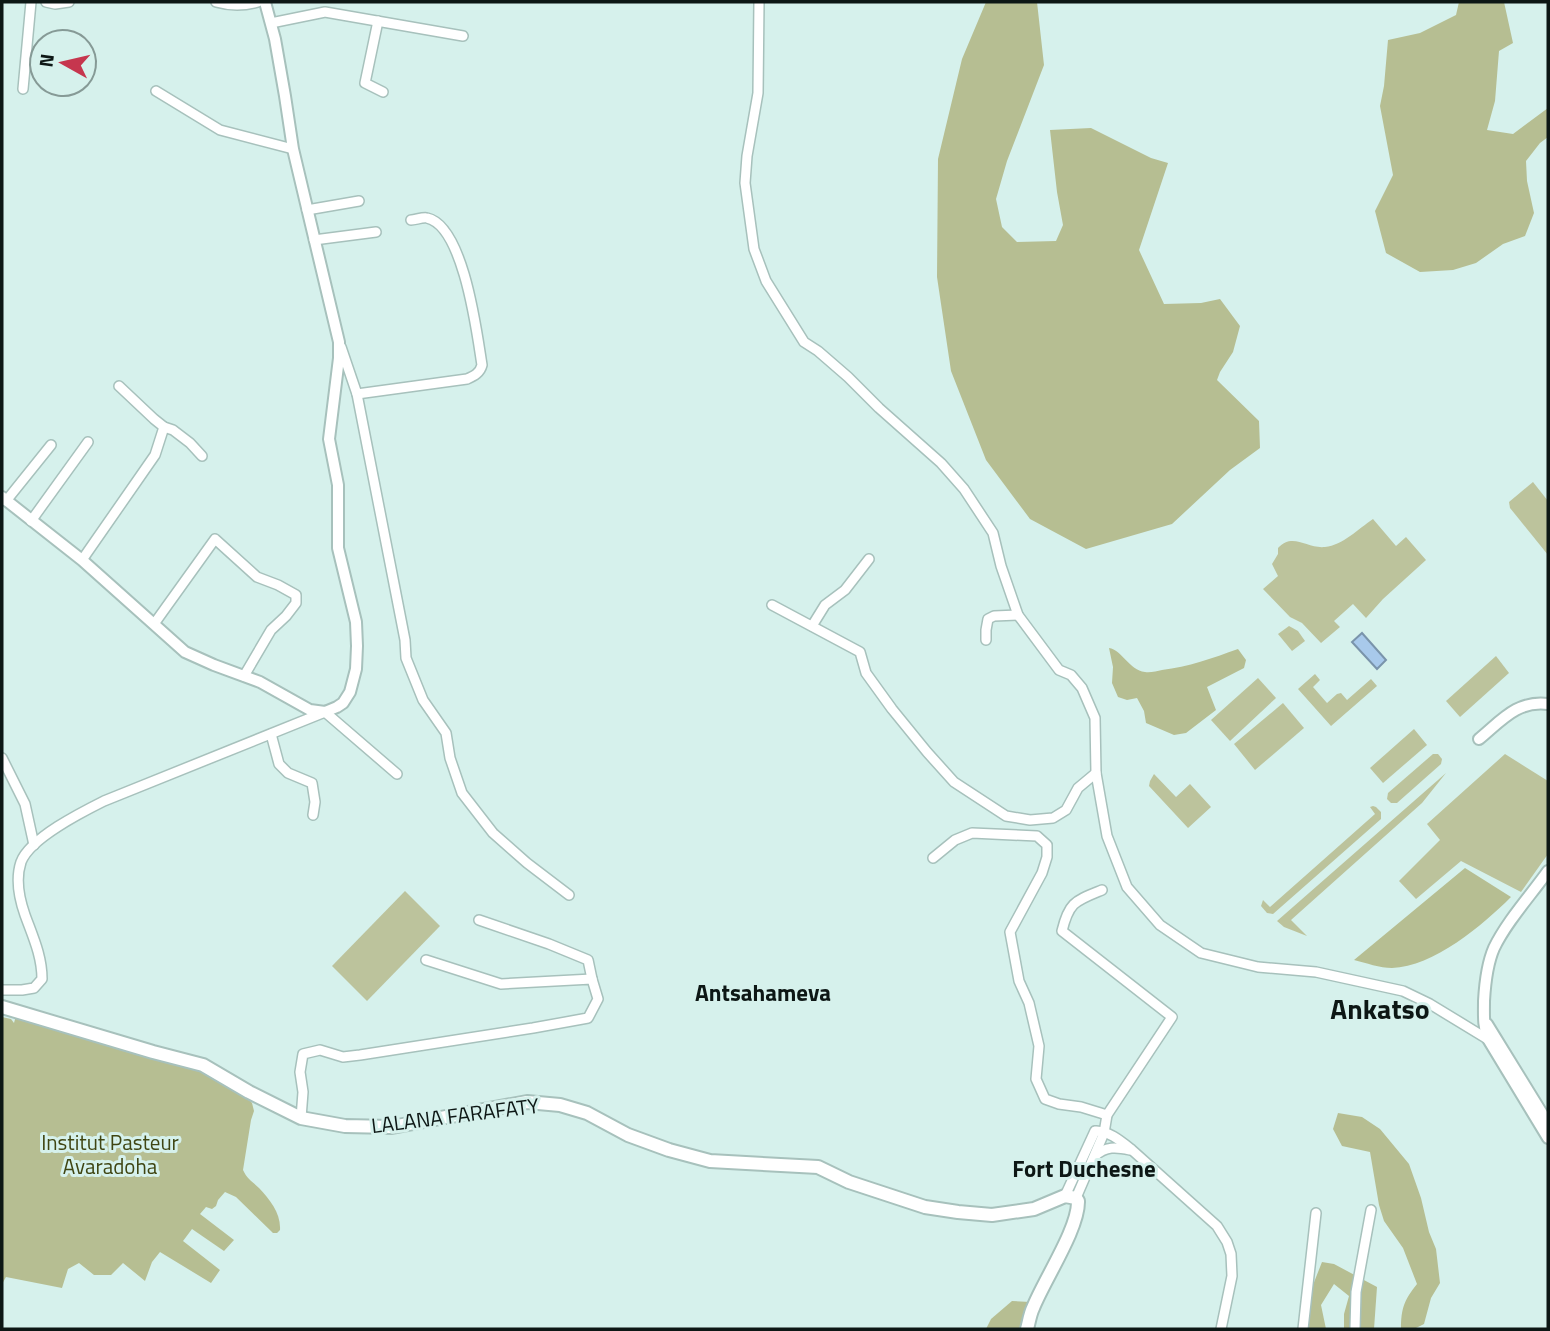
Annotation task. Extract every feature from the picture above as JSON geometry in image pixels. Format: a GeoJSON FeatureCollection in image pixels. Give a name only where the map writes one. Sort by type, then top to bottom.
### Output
{"type":"FeatureCollection","features":[{"type":"Feature","properties":{"kind":"main road","name":"LALANA FARAFATY"},"geometry":{"type":"LineString","coordinates":[[2,1007],[203,1065],[267,1102],[301,1118],[345,1126],[392,1127],[527,1102],[561,1105],[587,1113],[628,1135],[669,1150],[710,1161],[818,1167],[849,1182],[925,1207],[992,1215],[1034,1209],[1070,1197]]}},
{"type":"Feature","properties":{"kind":"main road"},"geometry":{"type":"LineString","coordinates":[[1027,1329],[1032,1310],[1070,1232],[1079,1206],[1078,1201],[1070,1197]]}},
{"type":"Feature","properties":{"kind":"street"},"geometry":{"type":"LineString","coordinates":[[23,89],[31,2]]}},
{"type":"Feature","properties":{"kind":"street"},"geometry":{"type":"LineString","coordinates":[[46,2],[69,2]]}},
{"type":"Feature","properties":{"kind":"street"},"geometry":{"type":"LineString","coordinates":[[216,2],[248,5],[258,2]]}},
{"type":"Feature","properties":{"kind":"street"},"geometry":{"type":"LineString","coordinates":[[265,2],[293,149],[314,240],[339,342],[357,394],[405,640],[406,658],[423,700],[446,733],[450,758],[462,793],[493,833],[569,895]]}},
{"type":"Feature","properties":{"kind":"street"},"geometry":{"type":"LineString","coordinates":[[759,2],[758,93],[744,183],[754,248],[766,281],[804,342],[818,351],[941,463],[964,489],[993,533],[1018,615],[1059,670],[1071,675],[1082,688],[1095,718],[1096,773],[1107,836],[1127,887],[1160,925],[1201,953],[1258,967],[1316,972],[1403,991],[1502,1047]]}},
{"type":"Feature","properties":{"kind":"street"},"geometry":{"type":"LineString","coordinates":[[271,23],[325,12],[463,36]]}},
{"type":"Feature","properties":{"kind":"street"},"geometry":{"type":"LineString","coordinates":[[378,21],[365,83],[383,92]]}},
{"type":"Feature","properties":{"kind":"street"},"geometry":{"type":"LineString","coordinates":[[156,91],[220,130],[293,149]]}},
{"type":"Feature","properties":{"kind":"street"},"geometry":{"type":"LineString","coordinates":[[307,210],[359,201]]}},
{"type":"Feature","properties":{"kind":"street"},"geometry":{"type":"LineString","coordinates":[[357,394],[467,379],[477,374],[482,365],[464,271],[447,234],[428,218],[411,220]]}},
{"type":"Feature","properties":{"kind":"street"},"geometry":{"type":"LineString","coordinates":[[314,240],[376,232]]}},
{"type":"Feature","properties":{"kind":"street"},"geometry":{"type":"LineString","coordinates":[[2,990],[34,988],[42,979],[39,951],[18,889],[21,860],[34,845],[75,815],[337,708],[350,692],[356,668],[356,622],[340,557],[338,485],[329,439],[339,342]]}},
{"type":"Feature","properties":{"kind":"street"},"geometry":{"type":"LineString","coordinates":[[119,386],[164,427],[173,430],[202,456]]}},
{"type":"Feature","properties":{"kind":"street"},"geometry":{"type":"LineString","coordinates":[[82,561],[155,455],[164,427]]}},
{"type":"Feature","properties":{"kind":"street"},"geometry":{"type":"LineString","coordinates":[[31,521],[88,442]]}},
{"type":"Feature","properties":{"kind":"street"},"geometry":{"type":"LineString","coordinates":[[51,445],[4,499],[82,561],[185,652],[260,682],[310,710],[325,712],[397,774]]}},
{"type":"Feature","properties":{"kind":"street"},"geometry":{"type":"LineString","coordinates":[[154,624],[215,539],[257,578],[296,595],[296,603],[271,630],[244,676]]}},
{"type":"Feature","properties":{"kind":"street"},"geometry":{"type":"LineString","coordinates":[[811,626],[825,605],[845,590],[869,559]]}},
{"type":"Feature","properties":{"kind":"street"},"geometry":{"type":"LineString","coordinates":[[772,605],[860,652],[866,673],[927,752],[954,782],[1006,816],[1030,820],[1053,818],[1066,810],[1079,788],[1096,773]]}},
{"type":"Feature","properties":{"kind":"street"},"geometry":{"type":"LineString","coordinates":[[986,640],[988,620],[994,616],[1018,615]]}},
{"type":"Feature","properties":{"kind":"street"},"geometry":{"type":"LineString","coordinates":[[1479,739],[1514,709],[1527,704],[1548,704]]}},
{"type":"Feature","properties":{"kind":"street"},"geometry":{"type":"LineString","coordinates":[[271,734],[279,764],[288,773],[312,783],[315,802],[313,815]]}},
{"type":"Feature","properties":{"kind":"street"},"geometry":{"type":"LineString","coordinates":[[2,758],[25,804],[34,845]]}},
{"type":"Feature","properties":{"kind":"street"},"geometry":{"type":"LineString","coordinates":[[933,858],[955,840],[972,833],[1037,836],[1047,845],[1047,858],[1042,873],[1010,933],[1018,981],[1029,1003],[1039,1046],[1036,1079],[1045,1099],[1107,1115]]}},
{"type":"Feature","properties":{"kind":"street"},"geometry":{"type":"LineString","coordinates":[[1548,872],[1504,931],[1494,949],[1486,975],[1484,1028],[1548,1138]]}},
{"type":"Feature","properties":{"kind":"street"},"geometry":{"type":"LineString","coordinates":[[1070,1197],[1104,1133],[1107,1115],[1172,1017],[1062,931],[1066,914],[1078,900],[1102,890]]}},
{"type":"Feature","properties":{"kind":"street"},"geometry":{"type":"LineString","coordinates":[[301,1118],[303,1093],[300,1072],[303,1054],[320,1050],[343,1057],[360,1055],[588,1018],[598,999],[588,960],[479,920]]}},
{"type":"Feature","properties":{"kind":"street"},"geometry":{"type":"LineString","coordinates":[[426,960],[501,984],[592,979]]}},
{"type":"Feature","properties":{"kind":"street"},"geometry":{"type":"LineString","coordinates":[[1484,1018],[1548,1123]]}},
{"type":"Feature","properties":{"kind":"street"},"geometry":{"type":"LineString","coordinates":[[1070,1197],[1095,1131],[1100,1130],[1132,1150],[1217,1226],[1227,1242],[1231,1254],[1232,1276],[1220,1329]]}},
{"type":"Feature","properties":{"kind":"street"},"geometry":{"type":"LineString","coordinates":[[1093,1157],[1106,1148],[1132,1150]]}},
{"type":"Feature","properties":{"kind":"street"},"geometry":{"type":"LineString","coordinates":[[1355,1329],[1356,1292],[1371,1210]]}},
{"type":"Feature","properties":{"kind":"street"},"geometry":{"type":"LineString","coordinates":[[1303,1329],[1316,1213]]}},
{"type":"Feature","properties":{"kind":"green space"},"geometry":{"type":"Polygon","coordinates":[[[986,2],[1037,2],[1044,65],[1007,161],[996,199],[1002,227],[1017,242],[1056,241],[1063,225],[1050,130],[1091,128],[1151,158],[1168,163],[1139,250],[1164,304],[1201,303],[1220,299],[1240,326],[1233,352],[1217,380],[1259,421],[1260,448],[1230,470],[1172,524],[1086,549],[1030,519],[986,460],[951,371],[937,277],[938,159],[962,59],[986,2]]]}},
{"type":"Feature","properties":{"kind":"green space"},"geometry":{"type":"Polygon","coordinates":[[[1459,2],[1504,2],[1513,43],[1499,51],[1495,101],[1487,130],[1513,134],[1548,108],[1548,137],[1526,161],[1534,213],[1525,236],[1503,244],[1476,263],[1453,270],[1420,272],[1386,253],[1375,211],[1393,175],[1380,106],[1388,40],[1420,33],[1456,15],[1459,2]]]}},
{"type":"Feature","properties":{"kind":"green space"},"geometry":{"type":"Polygon","coordinates":[[[1533,482],[1548,501],[1548,555],[1510,508],[1509,502],[1533,482]]]}},
{"type":"Feature","properties":{"kind":"green space"},"geometry":{"type":"Polygon","coordinates":[[[1373,519],[1396,546],[1406,537],[1426,560],[1366,618],[1353,604],[1334,621],[1340,627],[1321,643],[1263,589],[1278,576],[1272,564],[1278,554],[1278,548],[1289,541],[1318,547],[1332,546],[1373,519]]]}},
{"type":"Feature","properties":{"kind":"green space"},"geometry":{"type":"Polygon","coordinates":[[[1289,626],[1298,631],[1305,641],[1292,651],[1278,634],[1289,626]]]}},
{"type":"Feature","properties":{"kind":"green space"},"geometry":{"type":"Polygon","coordinates":[[[1109,648],[1118,652],[1134,668],[1147,672],[1172,669],[1238,649],[1246,660],[1244,668],[1207,687],[1216,710],[1186,733],[1174,735],[1146,723],[1144,711],[1137,698],[1127,700],[1118,697],[1112,683],[1113,667],[1109,648]]]}},
{"type":"Feature","properties":{"kind":"green space"},"geometry":{"type":"Polygon","coordinates":[[[1496,656],[1509,673],[1460,717],[1446,701],[1496,656]]]}},
{"type":"Feature","properties":{"kind":"green space"},"geometry":{"type":"Polygon","coordinates":[[[1315,674],[1320,680],[1313,687],[1327,703],[1341,693],[1347,700],[1371,679],[1377,686],[1331,726],[1298,689],[1315,674]]]}},
{"type":"Feature","properties":{"kind":"green space"},"geometry":{"type":"Polygon","coordinates":[[[1258,678],[1276,698],[1230,741],[1211,720],[1258,678]]]}},
{"type":"Feature","properties":{"kind":"green space"},"geometry":{"type":"Polygon","coordinates":[[[1283,703],[1304,728],[1255,770],[1234,744],[1283,703]]]}},
{"type":"Feature","properties":{"kind":"green space"},"geometry":{"type":"Polygon","coordinates":[[[1414,729],[1427,745],[1383,783],[1370,768],[1414,729]]]}},
{"type":"Feature","properties":{"kind":"green space"},"geometry":{"type":"Polygon","coordinates":[[[1433,754],[1438,754],[1442,759],[1441,764],[1397,803],[1391,803],[1387,799],[1388,793],[1433,754]]]}},
{"type":"Feature","properties":{"kind":"green space"},"geometry":{"type":"Polygon","coordinates":[[[1505,754],[1548,781],[1548,854],[1521,892],[1461,861],[1416,899],[1399,881],[1440,840],[1427,824],[1505,754]]]}},
{"type":"Feature","properties":{"kind":"green space"},"geometry":{"type":"Polygon","coordinates":[[[1446,773],[1422,803],[1291,920],[1307,936],[1284,927],[1277,921],[1446,773]]]}},
{"type":"Feature","properties":{"kind":"green space"},"geometry":{"type":"Polygon","coordinates":[[[1154,774],[1176,797],[1190,784],[1211,807],[1188,828],[1149,786],[1154,774]]]}},
{"type":"Feature","properties":{"kind":"green space"},"geometry":{"type":"Polygon","coordinates":[[[1373,806],[1381,812],[1381,819],[1273,914],[1267,913],[1261,906],[1263,900],[1270,907],[1375,814],[1370,807],[1373,806]]]}},
{"type":"Feature","properties":{"kind":"green space"},"geometry":{"type":"Polygon","coordinates":[[[1465,868],[1511,897],[1472,932],[1424,960],[1392,968],[1354,960],[1465,868]]]}},
{"type":"Feature","properties":{"kind":"green space"},"geometry":{"type":"Polygon","coordinates":[[[405,891],[440,926],[367,1001],[332,966],[405,891]]]}},
{"type":"Feature","properties":{"kind":"green space","name":"Institut Pasteur Avaradoha"},"geometry":{"type":"Polygon","coordinates":[[[17,1012],[188,1063],[243,1093],[252,1103],[254,1111],[243,1170],[274,1207],[280,1230],[273,1233],[236,1197],[225,1192],[216,1206],[212,1209],[206,1207],[200,1214],[234,1240],[224,1251],[192,1229],[183,1241],[220,1270],[211,1283],[160,1252],[152,1262],[145,1281],[123,1263],[111,1275],[94,1275],[79,1263],[68,1269],[62,1288],[6,1277],[2,1284],[2,1017],[11,1019],[14,1023],[17,1012]]]}},
{"type":"Feature","properties":{"kind":"green space"},"geometry":{"type":"Polygon","coordinates":[[[1338,1113],[1362,1117],[1380,1129],[1409,1164],[1421,1198],[1436,1249],[1440,1283],[1431,1298],[1424,1324],[1414,1329],[1401,1329],[1401,1322],[1404,1305],[1417,1284],[1403,1248],[1384,1221],[1370,1152],[1342,1146],[1333,1129],[1338,1113]]]}},
{"type":"Feature","properties":{"kind":"green space"},"geometry":{"type":"Polygon","coordinates":[[[1322,1262],[1334,1264],[1377,1287],[1374,1329],[1344,1329],[1344,1314],[1349,1296],[1334,1284],[1321,1305],[1326,1329],[1306,1329],[1309,1295],[1322,1262]]]}},
{"type":"Feature","properties":{"kind":"green space"},"geometry":{"type":"Polygon","coordinates":[[[1012,1301],[1030,1302],[1024,1329],[986,1329],[991,1319],[1012,1301]]]}},
{"type":"Feature","properties":{"kind":"water"},"geometry":{"type":"Polygon","coordinates":[[[1362,633],[1386,660],[1377,669],[1352,642],[1362,633]]]}},
{"type":"Feature","properties":{"kind":"district","name":"Antsahameva"},"geometry":{"type":"Point","coordinates":[763,992]}},
{"type":"Feature","properties":{"kind":"district","name":"Ankatso"},"geometry":{"type":"Point","coordinates":[1380,1008]}},
{"type":"Feature","properties":{"kind":"district","name":"Fort Duchesne"},"geometry":{"type":"Point","coordinates":[1084,1168]}}]}
